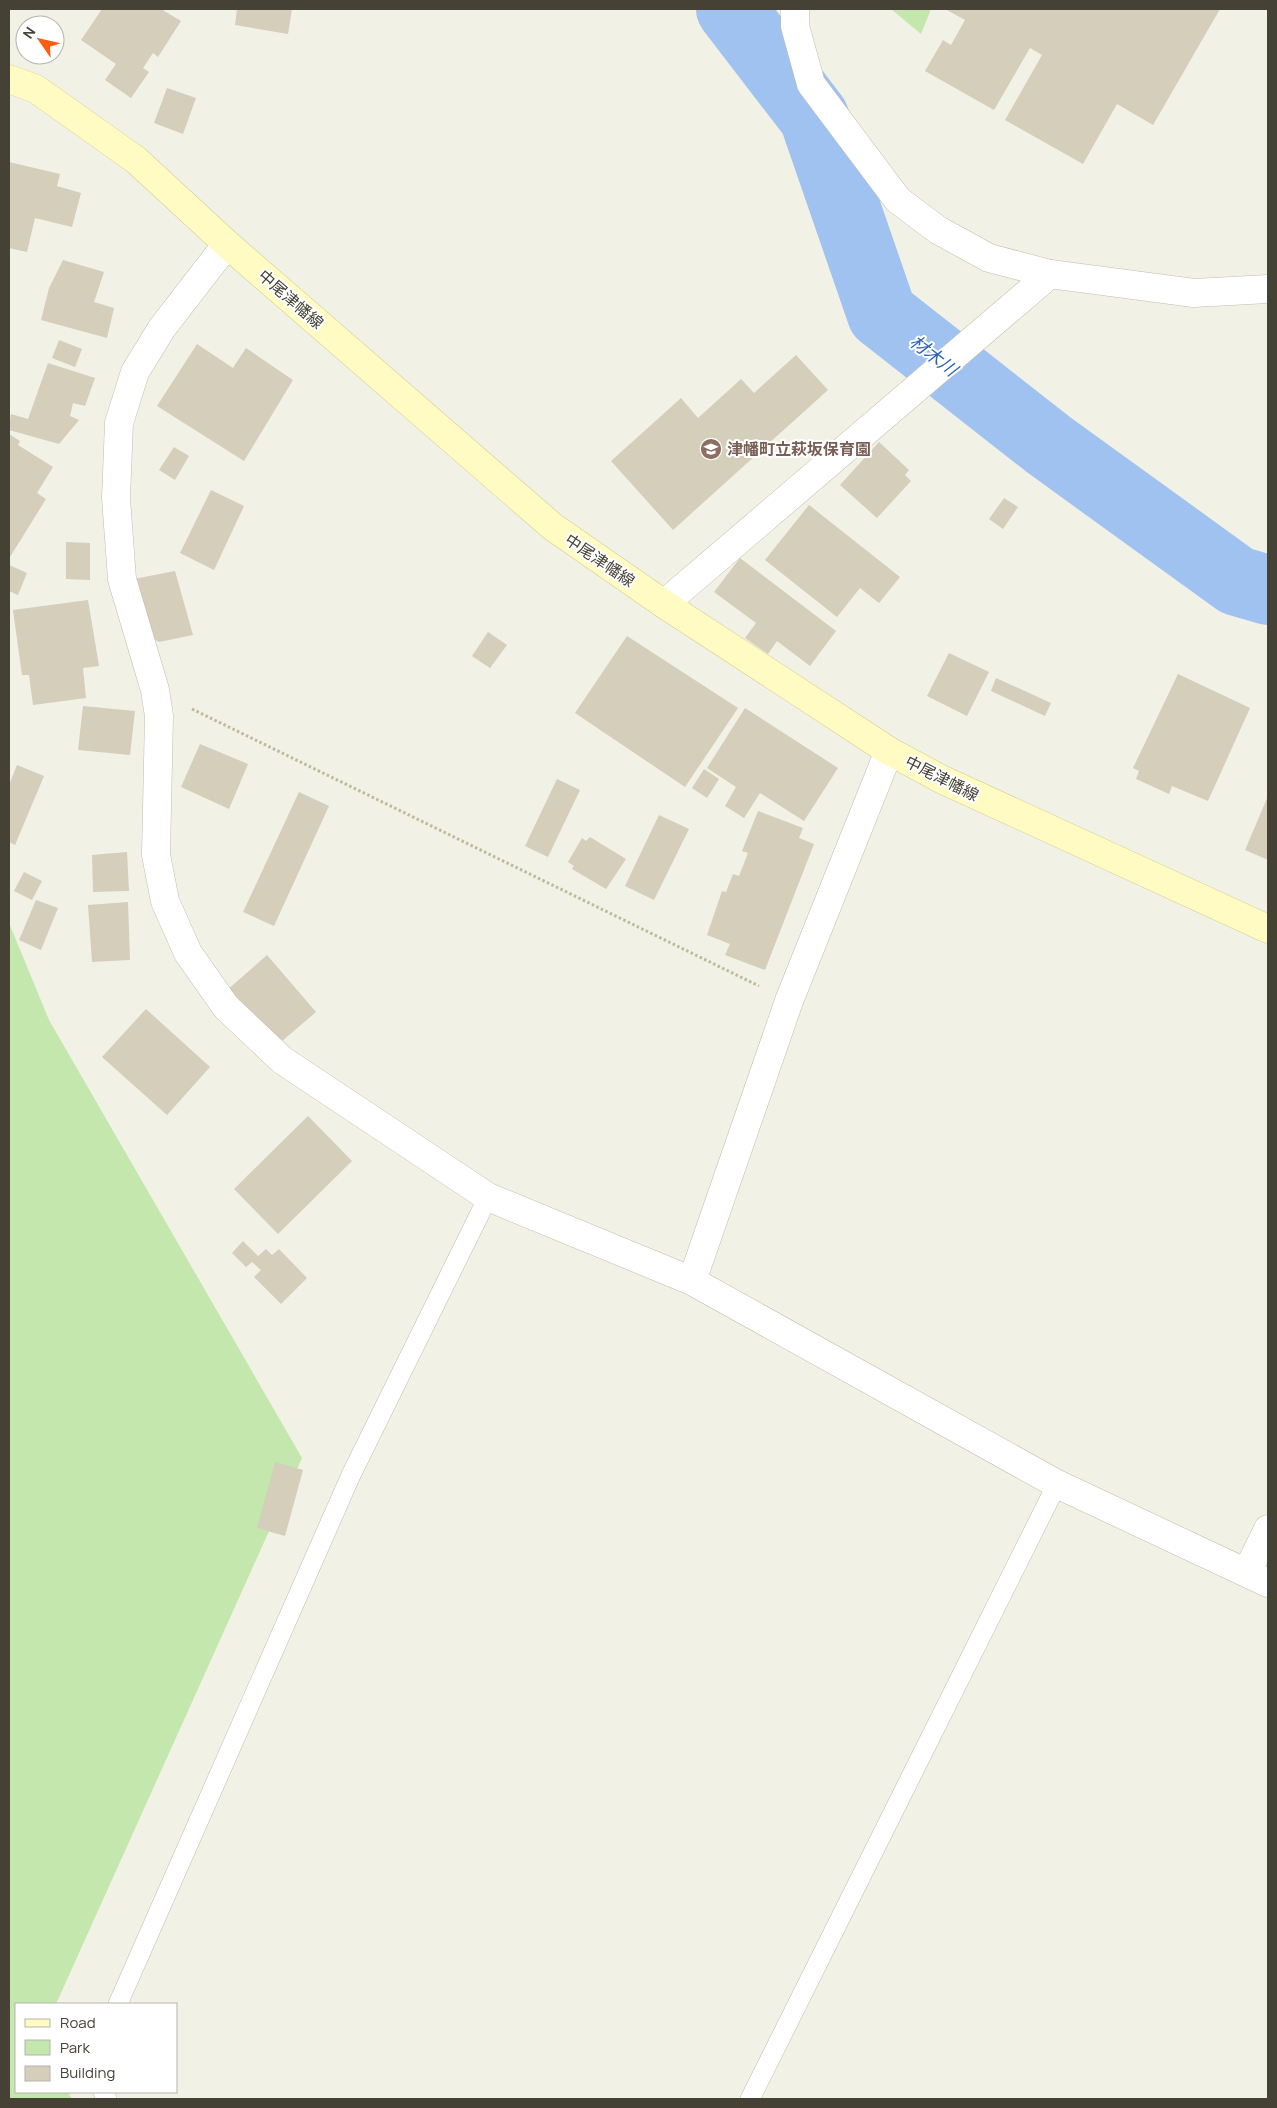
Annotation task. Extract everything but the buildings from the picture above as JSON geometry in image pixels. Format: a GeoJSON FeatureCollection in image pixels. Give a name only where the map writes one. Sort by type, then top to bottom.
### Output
{"type":"FeatureCollection","features":[{"type":"Feature","properties":{"kind":"main road","name":"中尾津幡線"},"geometry":{"type":"LineString","coordinates":[[9,79],[36,89],[136,160],[227,244],[553,527],[664,604],[889,751],[941,779],[1268,929]]}},
{"type":"Feature","properties":{"kind":"street"},"geometry":{"type":"LineString","coordinates":[[795,9],[795,26],[812,84],[898,200],[938,230],[989,258],[1050,274],[1194,293],[1268,289]]}},
{"type":"Feature","properties":{"kind":"street"},"geometry":{"type":"LineString","coordinates":[[227,244],[162,328],[135,372],[119,423],[116,498],[122,579],[155,690],[159,716],[156,855],[164,901],[188,953],[226,1007],[282,1060],[488,1197],[692,1281],[1057,1484],[1258,1578],[1268,1530]]}},
{"type":"Feature","properties":{"kind":"street"},"geometry":{"type":"LineString","coordinates":[[664,604],[1050,274]]}},
{"type":"Feature","properties":{"kind":"street"},"geometry":{"type":"LineString","coordinates":[[692,1281],[789,1001],[889,751]]}},
{"type":"Feature","properties":{"kind":"lane"},"geometry":{"type":"LineString","coordinates":[[118,2003],[350,1474],[488,1197]]}},
{"type":"Feature","properties":{"kind":"lane"},"geometry":{"type":"LineString","coordinates":[[750,2099],[1057,1484]]}},
{"type":"Feature","properties":{"kind":"path"},"geometry":{"type":"LineString","coordinates":[[155,690],[789,1001]]}},
{"type":"Feature","properties":{"kind":"green space"},"geometry":{"type":"Polygon","coordinates":[[[891,9],[931,9],[921,34],[891,9]]]}},
{"type":"Feature","properties":{"kind":"green space"},"geometry":{"type":"Polygon","coordinates":[[[9,923],[49,1020],[302,1458],[56,2003],[15,2003],[15,2093],[69,2093],[72,2099],[9,2099],[9,923]]]}},
{"type":"Feature","properties":{"kind":"waterway","name":"材木川"},"geometry":{"type":"LineString","coordinates":[[731,9],[814,117],[882,314],[1049,445],[1237,581],[1268,590]]}},
{"type":"Feature","properties":{"kind":"place","name":"津幡町立萩坂保育園"},"geometry":{"type":"Point","coordinates":[711,449]}}]}
